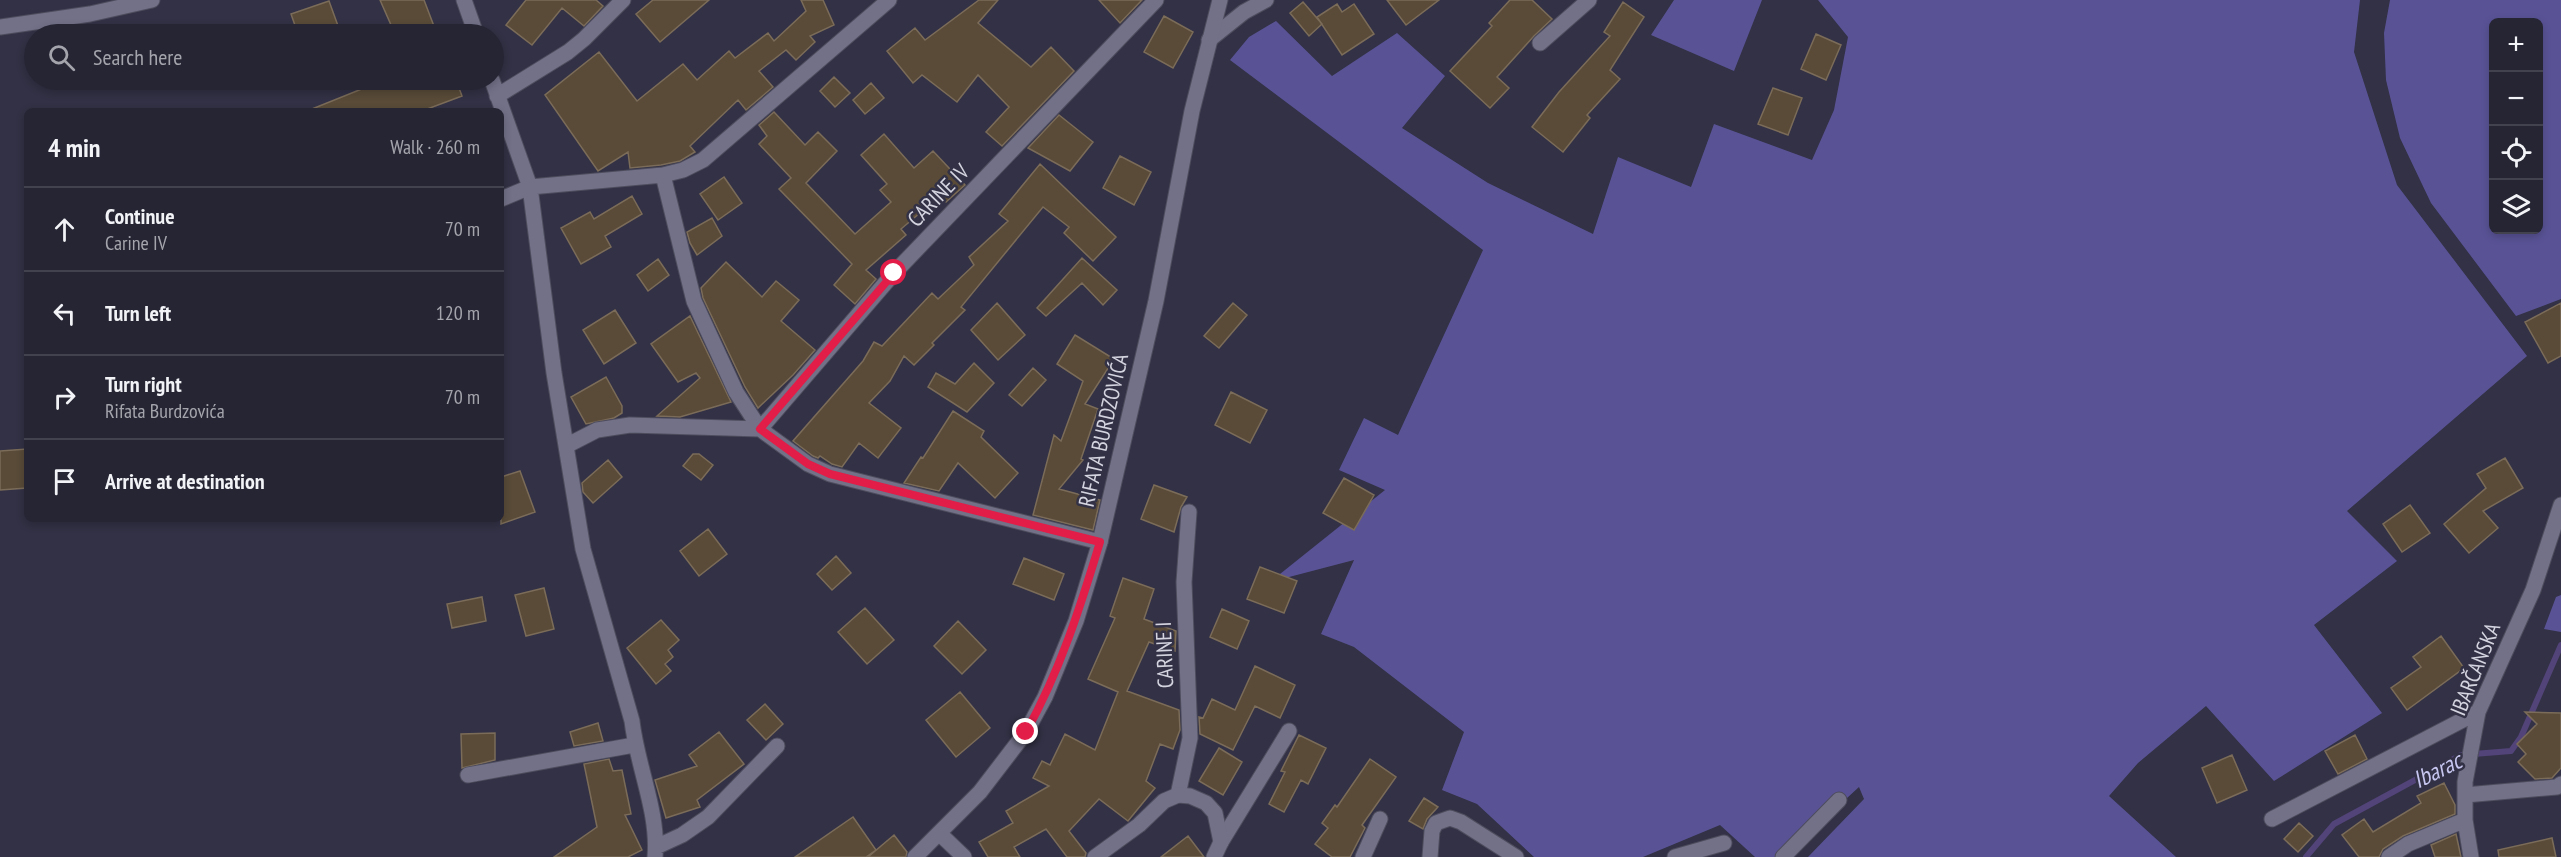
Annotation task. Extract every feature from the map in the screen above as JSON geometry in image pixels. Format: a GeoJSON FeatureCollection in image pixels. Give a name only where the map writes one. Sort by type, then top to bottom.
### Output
{"type":"FeatureCollection","features":[{"type":"Feature","properties":{"kind":"street"},"geometry":{"type":"LineString","coordinates":[[0,27],[90,14],[152,0]]}},
{"type":"Feature","properties":{"kind":"street"},"geometry":{"type":"LineString","coordinates":[[464,0],[472,24]]}},
{"type":"Feature","properties":{"kind":"street"},"geometry":{"type":"LineString","coordinates":[[497,96],[568,52],[623,0]]}},
{"type":"Feature","properties":{"kind":"street"},"geometry":{"type":"LineString","coordinates":[[504,198],[530,187],[663,175],[683,171],[702,160],[889,0]]}},
{"type":"Feature","properties":{"kind":"street","name":"CARINE IV"},"geometry":{"type":"LineString","coordinates":[[760,429],[894,273],[1156,0]]}},
{"type":"Feature","properties":{"kind":"street","name":"RIFATA BURDZOVIĆA"},"geometry":{"type":"LineString","coordinates":[[915,857],[980,792],[1026,732],[1046,697],[1076,621],[1100,542],[1156,301],[1192,111],[1220,0]]}},
{"type":"Feature","properties":{"kind":"street"},"geometry":{"type":"LineString","coordinates":[[1209,40],[1244,12],[1266,0]]}},
{"type":"Feature","properties":{"kind":"street"},"geometry":{"type":"LineString","coordinates":[[1540,42],[1589,0]]}},
{"type":"Feature","properties":{"kind":"street"},"geometry":{"type":"LineString","coordinates":[[495,90],[501,108]]}},
{"type":"Feature","properties":{"kind":"street"},"geometry":{"type":"LineString","coordinates":[[504,115],[530,187],[566,446],[583,549],[632,721],[634,745],[654,824],[655,852]]}},
{"type":"Feature","properties":{"kind":"street"},"geometry":{"type":"LineString","coordinates":[[663,175],[694,301],[736,392],[760,429],[808,464],[830,474],[1100,542]]}},
{"type":"Feature","properties":{"kind":"street"},"geometry":{"type":"LineString","coordinates":[[566,446],[597,430],[630,424],[760,429]]}},
{"type":"Feature","properties":{"kind":"street","name":"IBARČANSKA"},"geometry":{"type":"LineString","coordinates":[[2471,857],[2465,820],[2465,788],[2478,712],[2533,590],[2561,505]]}},
{"type":"Feature","properties":{"kind":"street","name":"CARINE I"},"geometry":{"type":"LineString","coordinates":[[1178,795],[1190,738],[1184,582],[1189,512]]}},
{"type":"Feature","properties":{"kind":"street"},"geometry":{"type":"LineString","coordinates":[[2272,819],[2478,712]]}},
{"type":"Feature","properties":{"kind":"street"},"geometry":{"type":"LineString","coordinates":[[1214,857],[1289,731]]}},
{"type":"Feature","properties":{"kind":"street"},"geometry":{"type":"LineString","coordinates":[[468,775],[634,745]]}},
{"type":"Feature","properties":{"kind":"street"},"geometry":{"type":"LineString","coordinates":[[655,852],[708,818],[777,746]]}},
{"type":"Feature","properties":{"kind":"street"},"geometry":{"type":"LineString","coordinates":[[2465,788],[2560,787]]}},
{"type":"Feature","properties":{"kind":"street"},"geometry":{"type":"LineString","coordinates":[[1095,857],[1139,825],[1164,801],[1178,795],[1190,796],[1206,803],[1215,813],[1221,842]]}},
{"type":"Feature","properties":{"kind":"street"},"geometry":{"type":"LineString","coordinates":[[1783,857],[1839,800]]}},
{"type":"Feature","properties":{"kind":"street"},"geometry":{"type":"LineString","coordinates":[[1430,857],[1432,831],[1436,823],[1450,818],[1461,822],[1516,857]]}},
{"type":"Feature","properties":{"kind":"street"},"geometry":{"type":"LineString","coordinates":[[1363,857],[1380,819]]}},
{"type":"Feature","properties":{"kind":"street"},"geometry":{"type":"LineString","coordinates":[[2389,857],[2408,844],[2465,820]]}},
{"type":"Feature","properties":{"kind":"street"},"geometry":{"type":"LineString","coordinates":[[939,833],[964,857]]}},
{"type":"Feature","properties":{"kind":"street"},"geometry":{"type":"LineString","coordinates":[[1675,857],[1724,843]]}},
{"type":"Feature","properties":{"kind":"shaded area"},"geometry":{"type":"Polygon","coordinates":[[[1674,0],[1762,0],[1734,71],[1651,35],[1674,0]]]}},
{"type":"Feature","properties":{"kind":"shaded area"},"geometry":{"type":"Polygon","coordinates":[[[1818,0],[2360,0],[2354,52],[2397,185],[2527,356],[2347,511],[2397,561],[2314,625],[2382,713],[2274,781],[2206,706],[2138,763],[2109,796],[2176,857],[1808,857],[1864,799],[1859,787],[1783,857],[1755,857],[1720,825],[1643,857],[1534,857],[1477,804],[1442,790],[1464,732],[1354,647],[1321,634],[1354,560],[1270,582],[1385,490],[1339,470],[1364,418],[1398,435],[1483,250],[1230,60],[1249,37],[1276,21],[1332,76],[1397,33],[1445,76],[1402,128],[1488,183],[1593,234],[1618,157],[1691,187],[1714,124],[1812,160],[1834,110],[1848,37],[1818,0]]]}},
{"type":"Feature","properties":{"kind":"shaded area"},"geometry":{"type":"Polygon","coordinates":[[[2390,0],[2561,0],[2561,299],[2516,316],[2431,203],[2400,138],[2386,80],[2384,33],[2390,0]]]}},
{"type":"Feature","properties":{"kind":"shaded area"},"geometry":{"type":"Polygon","coordinates":[[[2561,595],[2561,632],[2544,629],[2556,597],[2561,595]]]}},
{"type":"Feature","properties":{"kind":"building"},"geometry":{"type":"Polygon","coordinates":[[[380,0],[424,0],[433,24],[391,24],[380,0]]]}},
{"type":"Feature","properties":{"kind":"building"},"geometry":{"type":"Polygon","coordinates":[[[526,0],[596,0],[603,6],[584,26],[562,8],[532,45],[506,25],[526,0]]]}},
{"type":"Feature","properties":{"kind":"building"},"geometry":{"type":"Polygon","coordinates":[[[653,0],[709,0],[660,42],[636,14],[653,0]]]}},
{"type":"Feature","properties":{"kind":"building"},"geometry":{"type":"Polygon","coordinates":[[[801,0],[823,0],[834,25],[810,36],[815,42],[796,60],[786,50],[759,71],[773,87],[746,110],[738,100],[690,146],[695,152],[680,161],[630,168],[628,152],[598,171],[545,95],[599,52],[637,101],[683,64],[697,80],[729,51],[735,58],[768,33],[774,41],[806,11],[801,0]]]}},
{"type":"Feature","properties":{"kind":"building"},"geometry":{"type":"Polygon","coordinates":[[[979,0],[998,0],[978,23],[1031,67],[1051,47],[1074,71],[1002,146],[986,132],[1009,107],[978,75],[957,102],[922,75],[913,83],[887,51],[915,28],[925,40],[979,0]]]}},
{"type":"Feature","properties":{"kind":"building"},"geometry":{"type":"Polygon","coordinates":[[[1099,0],[1142,0],[1120,23],[1099,0]]]}},
{"type":"Feature","properties":{"kind":"building"},"geometry":{"type":"Polygon","coordinates":[[[1387,0],[1439,0],[1406,25],[1387,0]]]}},
{"type":"Feature","properties":{"kind":"building"},"geometry":{"type":"Polygon","coordinates":[[[1510,0],[1532,0],[1552,19],[1497,77],[1509,88],[1490,108],[1450,71],[1492,26],[1489,23],[1510,0]]]}},
{"type":"Feature","properties":{"kind":"building"},"geometry":{"type":"Polygon","coordinates":[[[329,1],[337,24],[294,24],[291,14],[329,1]]]}},
{"type":"Feature","properties":{"kind":"building"},"geometry":{"type":"Polygon","coordinates":[[[1303,2],[1322,24],[1309,36],[1290,13],[1303,2]]]}},
{"type":"Feature","properties":{"kind":"building"},"geometry":{"type":"Polygon","coordinates":[[[1623,2],[1644,17],[1610,70],[1620,79],[1587,115],[1590,118],[1563,152],[1532,127],[1559,92],[1610,36],[1604,32],[1623,2]]]}},
{"type":"Feature","properties":{"kind":"building"},"geometry":{"type":"Polygon","coordinates":[[[1337,4],[1342,12],[1354,4],[1374,34],[1342,55],[1317,17],[1337,4]]]}},
{"type":"Feature","properties":{"kind":"building"},"geometry":{"type":"Polygon","coordinates":[[[1164,16],[1193,32],[1173,68],[1144,52],[1164,16]]]}},
{"type":"Feature","properties":{"kind":"building"},"geometry":{"type":"Polygon","coordinates":[[[1816,34],[1841,45],[1826,80],[1801,69],[1816,34]]]}},
{"type":"Feature","properties":{"kind":"building"},"geometry":{"type":"Polygon","coordinates":[[[834,77],[850,93],[835,107],[820,91],[834,77]]]}},
{"type":"Feature","properties":{"kind":"building"},"geometry":{"type":"Polygon","coordinates":[[[871,83],[884,98],[865,114],[853,100],[871,83]]]}},
{"type":"Feature","properties":{"kind":"building"},"geometry":{"type":"Polygon","coordinates":[[[1773,88],[1802,98],[1788,135],[1758,124],[1773,88]]]}},
{"type":"Feature","properties":{"kind":"building"},"geometry":{"type":"Polygon","coordinates":[[[359,90],[460,90],[462,96],[430,108],[314,108],[359,90]]]}},
{"type":"Feature","properties":{"kind":"building"},"geometry":{"type":"Polygon","coordinates":[[[774,112],[805,145],[818,132],[837,151],[806,183],[855,234],[891,202],[880,190],[887,184],[861,155],[884,134],[914,168],[933,151],[965,185],[946,202],[940,196],[901,229],[906,235],[866,270],[876,279],[855,304],[834,285],[852,264],[779,189],[791,178],[759,144],[767,136],[759,125],[774,112]]]}},
{"type":"Feature","properties":{"kind":"building"},"geometry":{"type":"Polygon","coordinates":[[[1059,115],[1093,142],[1070,171],[1028,148],[1059,115]]]}},
{"type":"Feature","properties":{"kind":"building"},"geometry":{"type":"Polygon","coordinates":[[[1120,156],[1151,172],[1134,205],[1103,188],[1120,156]]]}},
{"type":"Feature","properties":{"kind":"building"},"geometry":{"type":"Polygon","coordinates":[[[1040,164],[1116,237],[1093,261],[1064,233],[1069,227],[1043,207],[961,307],[965,310],[932,343],[934,345],[914,365],[904,356],[890,381],[869,403],[901,428],[878,458],[859,443],[842,467],[820,456],[818,458],[813,456],[793,441],[863,361],[874,342],[882,346],[932,293],[938,299],[974,265],[969,257],[1008,221],[999,214],[1040,164]]]}},
{"type":"Feature","properties":{"kind":"building"},"geometry":{"type":"Polygon","coordinates":[[[724,177],[742,203],[718,220],[700,194],[724,177]]]}},
{"type":"Feature","properties":{"kind":"building"},"geometry":{"type":"Polygon","coordinates":[[[632,196],[642,214],[605,236],[611,247],[581,264],[561,228],[590,212],[594,219],[632,196]]]}},
{"type":"Feature","properties":{"kind":"building"},"geometry":{"type":"Polygon","coordinates":[[[712,218],[722,236],[697,255],[687,232],[712,218]]]}},
{"type":"Feature","properties":{"kind":"building"},"geometry":{"type":"Polygon","coordinates":[[[1082,258],[1117,290],[1103,305],[1082,283],[1046,316],[1037,308],[1082,258]]]}},
{"type":"Feature","properties":{"kind":"building"},"geometry":{"type":"Polygon","coordinates":[[[658,259],[669,275],[648,291],[637,275],[658,259]]]}},
{"type":"Feature","properties":{"kind":"building"},"geometry":{"type":"Polygon","coordinates":[[[726,262],[762,297],[776,281],[799,300],[781,321],[815,350],[793,375],[758,408],[745,387],[703,298],[701,288],[726,262]]]}},
{"type":"Feature","properties":{"kind":"building"},"geometry":{"type":"Polygon","coordinates":[[[997,303],[1025,335],[998,360],[971,330],[997,303]]]}},
{"type":"Feature","properties":{"kind":"building"},"geometry":{"type":"Polygon","coordinates":[[[1233,303],[1247,315],[1219,348],[1204,336],[1233,303]]]}},
{"type":"Feature","properties":{"kind":"building"},"geometry":{"type":"Polygon","coordinates":[[[2561,303],[2561,356],[2548,363],[2525,322],[2561,303]]]}},
{"type":"Feature","properties":{"kind":"building"},"geometry":{"type":"Polygon","coordinates":[[[615,310],[636,343],[604,364],[583,330],[615,310]]]}},
{"type":"Feature","properties":{"kind":"building"},"geometry":{"type":"Polygon","coordinates":[[[690,316],[731,402],[680,417],[657,416],[700,378],[696,373],[678,382],[651,344],[690,316]]]}},
{"type":"Feature","properties":{"kind":"building"},"geometry":{"type":"Polygon","coordinates":[[[1075,335],[1114,359],[1085,404],[1098,409],[1081,459],[1083,460],[1059,489],[1100,500],[1093,530],[1033,515],[1054,435],[1061,441],[1083,381],[1057,364],[1075,335]]]}},
{"type":"Feature","properties":{"kind":"building"},"geometry":{"type":"Polygon","coordinates":[[[974,363],[994,383],[967,412],[928,387],[936,373],[955,384],[974,363]]]}},
{"type":"Feature","properties":{"kind":"building"},"geometry":{"type":"Polygon","coordinates":[[[1033,368],[1046,380],[1022,406],[1009,395],[1033,368]]]}},
{"type":"Feature","properties":{"kind":"building"},"geometry":{"type":"Polygon","coordinates":[[[606,377],[622,406],[622,413],[614,418],[586,424],[571,397],[606,377]]]}},
{"type":"Feature","properties":{"kind":"building"},"geometry":{"type":"Polygon","coordinates":[[[1231,392],[1267,410],[1250,443],[1215,425],[1231,392]]]}},
{"type":"Feature","properties":{"kind":"building"},"geometry":{"type":"Polygon","coordinates":[[[953,411],[984,431],[981,437],[1018,473],[995,498],[958,463],[939,491],[904,483],[953,411]]]}},
{"type":"Feature","properties":{"kind":"building"},"geometry":{"type":"Polygon","coordinates":[[[24,449],[24,488],[0,490],[0,451],[24,449]]]}},
{"type":"Feature","properties":{"kind":"building"},"geometry":{"type":"Polygon","coordinates":[[[693,454],[699,454],[713,465],[701,480],[683,466],[693,454]]]}},
{"type":"Feature","properties":{"kind":"building"},"geometry":{"type":"Polygon","coordinates":[[[2505,458],[2523,488],[2483,511],[2498,528],[2469,553],[2444,524],[2486,488],[2477,474],[2505,458]]]}},
{"type":"Feature","properties":{"kind":"building"},"geometry":{"type":"Polygon","coordinates":[[[608,460],[622,477],[593,503],[583,492],[582,483],[608,460]]]}},
{"type":"Feature","properties":{"kind":"building"},"geometry":{"type":"Polygon","coordinates":[[[520,471],[535,512],[501,524],[504,522],[504,476],[520,471]]]}},
{"type":"Feature","properties":{"kind":"building"},"geometry":{"type":"Polygon","coordinates":[[[1344,478],[1374,495],[1354,530],[1323,513],[1344,478]]]}},
{"type":"Feature","properties":{"kind":"building"},"geometry":{"type":"Polygon","coordinates":[[[1154,485],[1187,497],[1181,507],[1174,532],[1141,519],[1154,485]]]}},
{"type":"Feature","properties":{"kind":"building"},"geometry":{"type":"Polygon","coordinates":[[[2410,505],[2430,533],[2402,552],[2383,524],[2410,505]]]}},
{"type":"Feature","properties":{"kind":"building"},"geometry":{"type":"Polygon","coordinates":[[[708,529],[727,554],[699,576],[680,551],[708,529]]]}},
{"type":"Feature","properties":{"kind":"building"},"geometry":{"type":"Polygon","coordinates":[[[836,556],[851,573],[832,590],[817,574],[836,556]]]}},
{"type":"Feature","properties":{"kind":"building"},"geometry":{"type":"Polygon","coordinates":[[[1024,558],[1064,574],[1054,600],[1013,584],[1024,558]]]}},
{"type":"Feature","properties":{"kind":"building"},"geometry":{"type":"Polygon","coordinates":[[[1260,567],[1297,581],[1284,613],[1247,599],[1260,567]]]}},
{"type":"Feature","properties":{"kind":"building"},"geometry":{"type":"Polygon","coordinates":[[[1123,578],[1154,589],[1144,619],[1176,631],[1175,651],[1149,642],[1127,691],[1179,710],[1180,730],[1173,749],[1160,744],[1146,781],[1155,788],[1128,821],[1099,799],[1069,831],[1086,853],[1085,857],[1067,857],[1046,829],[1014,847],[1020,857],[988,857],[979,842],[1013,823],[1006,811],[1049,786],[1033,778],[1042,761],[1050,765],[1065,734],[1095,750],[1118,692],[1088,679],[1115,618],[1110,616],[1123,578]]]}},
{"type":"Feature","properties":{"kind":"building"},"geometry":{"type":"Polygon","coordinates":[[[544,588],[554,629],[526,636],[515,595],[544,588]]]}},
{"type":"Feature","properties":{"kind":"building"},"geometry":{"type":"Polygon","coordinates":[[[482,597],[486,621],[452,628],[447,604],[482,597]]]}},
{"type":"Feature","properties":{"kind":"building"},"geometry":{"type":"Polygon","coordinates":[[[865,608],[894,640],[867,664],[838,632],[865,608]]]}},
{"type":"Feature","properties":{"kind":"building"},"geometry":{"type":"Polygon","coordinates":[[[1222,609],[1249,621],[1237,649],[1210,637],[1222,609]]]}},
{"type":"Feature","properties":{"kind":"building"},"geometry":{"type":"Polygon","coordinates":[[[661,620],[679,640],[668,650],[673,657],[665,664],[671,671],[656,684],[627,648],[661,620]]]}},
{"type":"Feature","properties":{"kind":"building"},"geometry":{"type":"Polygon","coordinates":[[[958,621],[986,650],[962,674],[934,646],[958,621]]]}},
{"type":"Feature","properties":{"kind":"building"},"geometry":{"type":"Polygon","coordinates":[[[2441,636],[2464,668],[2407,710],[2391,688],[2421,667],[2413,657],[2441,636]]]}},
{"type":"Feature","properties":{"kind":"building"},"geometry":{"type":"Polygon","coordinates":[[[1255,666],[1295,685],[1280,718],[1255,706],[1233,750],[1200,734],[1199,717],[1203,718],[1212,699],[1235,710],[1255,666]]]}},
{"type":"Feature","properties":{"kind":"building"},"geometry":{"type":"Polygon","coordinates":[[[960,692],[990,728],[956,757],[926,720],[960,692]]]}},
{"type":"Feature","properties":{"kind":"building"},"geometry":{"type":"Polygon","coordinates":[[[765,704],[783,724],[766,740],[747,720],[765,704]]]}},
{"type":"Feature","properties":{"kind":"building"},"geometry":{"type":"Polygon","coordinates":[[[2525,712],[2561,713],[2561,768],[2552,778],[2535,779],[2518,762],[2526,754],[2517,744],[2537,724],[2525,712]]]}},
{"type":"Feature","properties":{"kind":"building"},"geometry":{"type":"Polygon","coordinates":[[[598,723],[603,741],[574,746],[570,732],[598,723]]]}},
{"type":"Feature","properties":{"kind":"building"},"geometry":{"type":"Polygon","coordinates":[[[719,732],[744,764],[697,800],[700,807],[666,818],[655,780],[697,766],[689,755],[719,732]]]}},
{"type":"Feature","properties":{"kind":"building"},"geometry":{"type":"Polygon","coordinates":[[[495,733],[495,760],[462,768],[461,734],[495,733]]]}},
{"type":"Feature","properties":{"kind":"building"},"geometry":{"type":"Polygon","coordinates":[[[1299,735],[1326,748],[1308,784],[1301,780],[1284,812],[1269,804],[1285,772],[1281,771],[1299,735]]]}},
{"type":"Feature","properties":{"kind":"building"},"geometry":{"type":"Polygon","coordinates":[[[2355,735],[2367,759],[2338,774],[2325,751],[2355,735]]]}},
{"type":"Feature","properties":{"kind":"building"},"geometry":{"type":"Polygon","coordinates":[[[1219,748],[1242,762],[1223,795],[1199,781],[1219,748]]]}},
{"type":"Feature","properties":{"kind":"building"},"geometry":{"type":"Polygon","coordinates":[[[2232,755],[2247,790],[2217,803],[2202,768],[2232,755]]]}},
{"type":"Feature","properties":{"kind":"building"},"geometry":{"type":"Polygon","coordinates":[[[609,759],[613,771],[622,770],[631,814],[625,815],[642,850],[628,857],[554,857],[597,827],[584,764],[609,759]]]}},
{"type":"Feature","properties":{"kind":"building"},"geometry":{"type":"Polygon","coordinates":[[[1370,759],[1396,777],[1362,825],[1365,828],[1350,857],[1332,857],[1315,844],[1328,828],[1322,823],[1335,805],[1337,807],[1370,759]]]}},
{"type":"Feature","properties":{"kind":"building"},"geometry":{"type":"Polygon","coordinates":[[[2444,783],[2455,805],[2455,814],[2403,836],[2383,849],[2379,857],[2359,857],[2342,835],[2364,819],[2373,832],[2421,803],[2417,796],[2444,783]]]}},
{"type":"Feature","properties":{"kind":"building"},"geometry":{"type":"Polygon","coordinates":[[[1424,798],[1438,807],[1427,819],[1423,829],[1409,821],[1424,798]]]}},
{"type":"Feature","properties":{"kind":"building"},"geometry":{"type":"Polygon","coordinates":[[[853,817],[876,850],[866,857],[795,857],[853,817]]]}},
{"type":"Feature","properties":{"kind":"building"},"geometry":{"type":"Polygon","coordinates":[[[2299,823],[2313,836],[2298,852],[2284,839],[2299,823]]]}},
{"type":"Feature","properties":{"kind":"building"},"geometry":{"type":"Polygon","coordinates":[[[2456,834],[2461,857],[2435,857],[2431,845],[2456,834]]]}},
{"type":"Feature","properties":{"kind":"building"},"geometry":{"type":"Polygon","coordinates":[[[894,835],[907,852],[906,857],[868,857],[894,835]]]}},
{"type":"Feature","properties":{"kind":"building"},"geometry":{"type":"Polygon","coordinates":[[[1188,836],[1204,857],[1161,857],[1188,836]]]}},
{"type":"Feature","properties":{"kind":"building"},"geometry":{"type":"Polygon","coordinates":[[[2552,838],[2556,857],[2499,857],[2498,850],[2552,838]]]}},
{"type":"Feature","properties":{"kind":"waterway","name":"Ibarac"},"geometry":{"type":"LineString","coordinates":[[2306,857],[2334,824],[2461,755],[2511,751],[2521,737],[2561,645]]}},
{"type":"Feature","properties":{"kind":"route"},"geometry":{"type":"LineString","coordinates":[[894,273],[760,429],[808,464],[830,474],[1100,542],[1076,621],[1046,697],[1026,732]]}}]}
